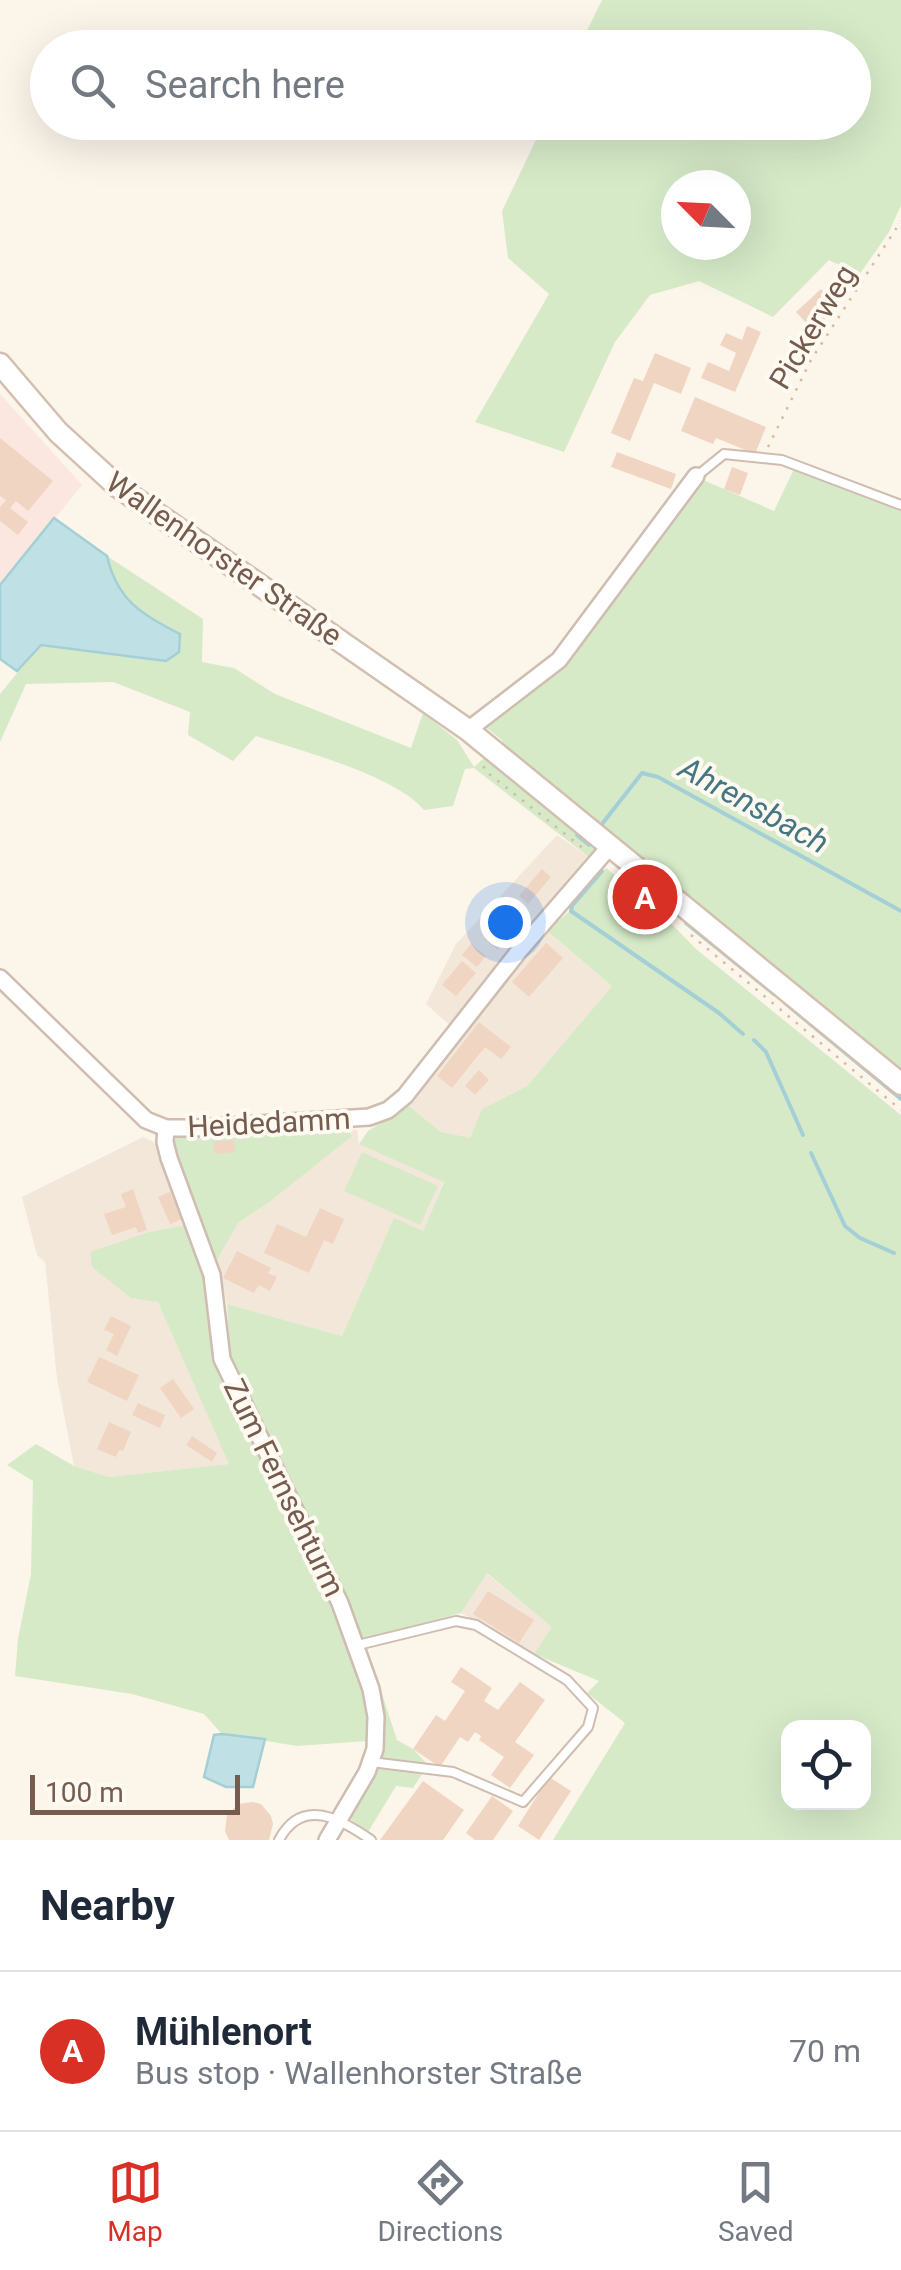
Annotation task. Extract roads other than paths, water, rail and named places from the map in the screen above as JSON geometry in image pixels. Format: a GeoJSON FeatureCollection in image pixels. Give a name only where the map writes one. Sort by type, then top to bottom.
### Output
{"type":"FeatureCollection","features":[{"type":"Feature","properties":{"kind":"main road","name":"Wallenhorster Straße"},"geometry":{"type":"LineString","coordinates":[[0,364],[58,432],[117,486],[468,730],[605,852],[901,1084]]}},
{"type":"Feature","properties":{"kind":"street"},"geometry":{"type":"LineString","coordinates":[[468,730],[559,660],[696,476]]}},
{"type":"Feature","properties":{"kind":"street","name":"Heidedamm"},"geometry":{"type":"LineString","coordinates":[[0,978],[124,1103],[146,1120],[166,1128],[356,1119],[388,1110],[406,1096],[519,951],[605,852]]}},
{"type":"Feature","properties":{"kind":"street","name":"Zum Fernsehturm"},"geometry":{"type":"LineString","coordinates":[[166,1128],[164,1142],[169,1158],[212,1275],[222,1359],[358,1645],[372,1690],[376,1749],[327,1840]]}},
{"type":"Feature","properties":{"kind":"lane"},"geometry":{"type":"LineString","coordinates":[[696,476],[724,454],[765,456],[901,505]]}},
{"type":"Feature","properties":{"kind":"lane"},"geometry":{"type":"LineString","coordinates":[[358,1645],[456,1621],[476,1625],[566,1680],[594,1708],[588,1726],[523,1802],[454,1772],[371,1762]]}},
{"type":"Feature","properties":{"kind":"lane"},"geometry":{"type":"LineString","coordinates":[[280,1840],[287,1826],[299,1818],[319,1815],[341,1819],[372,1840]]}},
{"type":"Feature","properties":{"kind":"water"},"geometry":{"type":"Polygon","coordinates":[[[54,518],[107,556],[117,584],[133,604],[180,634],[179,652],[166,661],[41,645],[17,671],[0,659],[0,585],[54,518]]]}},
{"type":"Feature","properties":{"kind":"water"},"geometry":{"type":"Polygon","coordinates":[[[214,1735],[265,1739],[253,1787],[226,1787],[204,1777],[214,1735]]]}},
{"type":"Feature","properties":{"kind":"waterway","name":"Ahrensbach"},"geometry":{"type":"LineString","coordinates":[[602,824],[642,773],[658,777],[901,911]]}},
{"type":"Feature","properties":{"kind":"waterway","name":"Ahrensbach"},"geometry":{"type":"LineString","coordinates":[[577,835],[589,845]]}},
{"type":"Feature","properties":{"kind":"waterway"},"geometry":{"type":"LineString","coordinates":[[602,871],[571,911],[719,1013],[743,1034]]}},
{"type":"Feature","properties":{"kind":"waterway"},"geometry":{"type":"LineString","coordinates":[[686,923],[774,994]]}},
{"type":"Feature","properties":{"kind":"waterway"},"geometry":{"type":"LineString","coordinates":[[785,1003],[901,1099]]}},
{"type":"Feature","properties":{"kind":"waterway"},"geometry":{"type":"LineString","coordinates":[[754,1040],[766,1052],[803,1135]]}},
{"type":"Feature","properties":{"kind":"waterway"},"geometry":{"type":"LineString","coordinates":[[811,1153],[845,1226],[860,1238],[894,1253]]}},
{"type":"Feature","properties":{"kind":"place","name":"Mühlenort"},"geometry":{"type":"Point","coordinates":[645,897]}}]}
